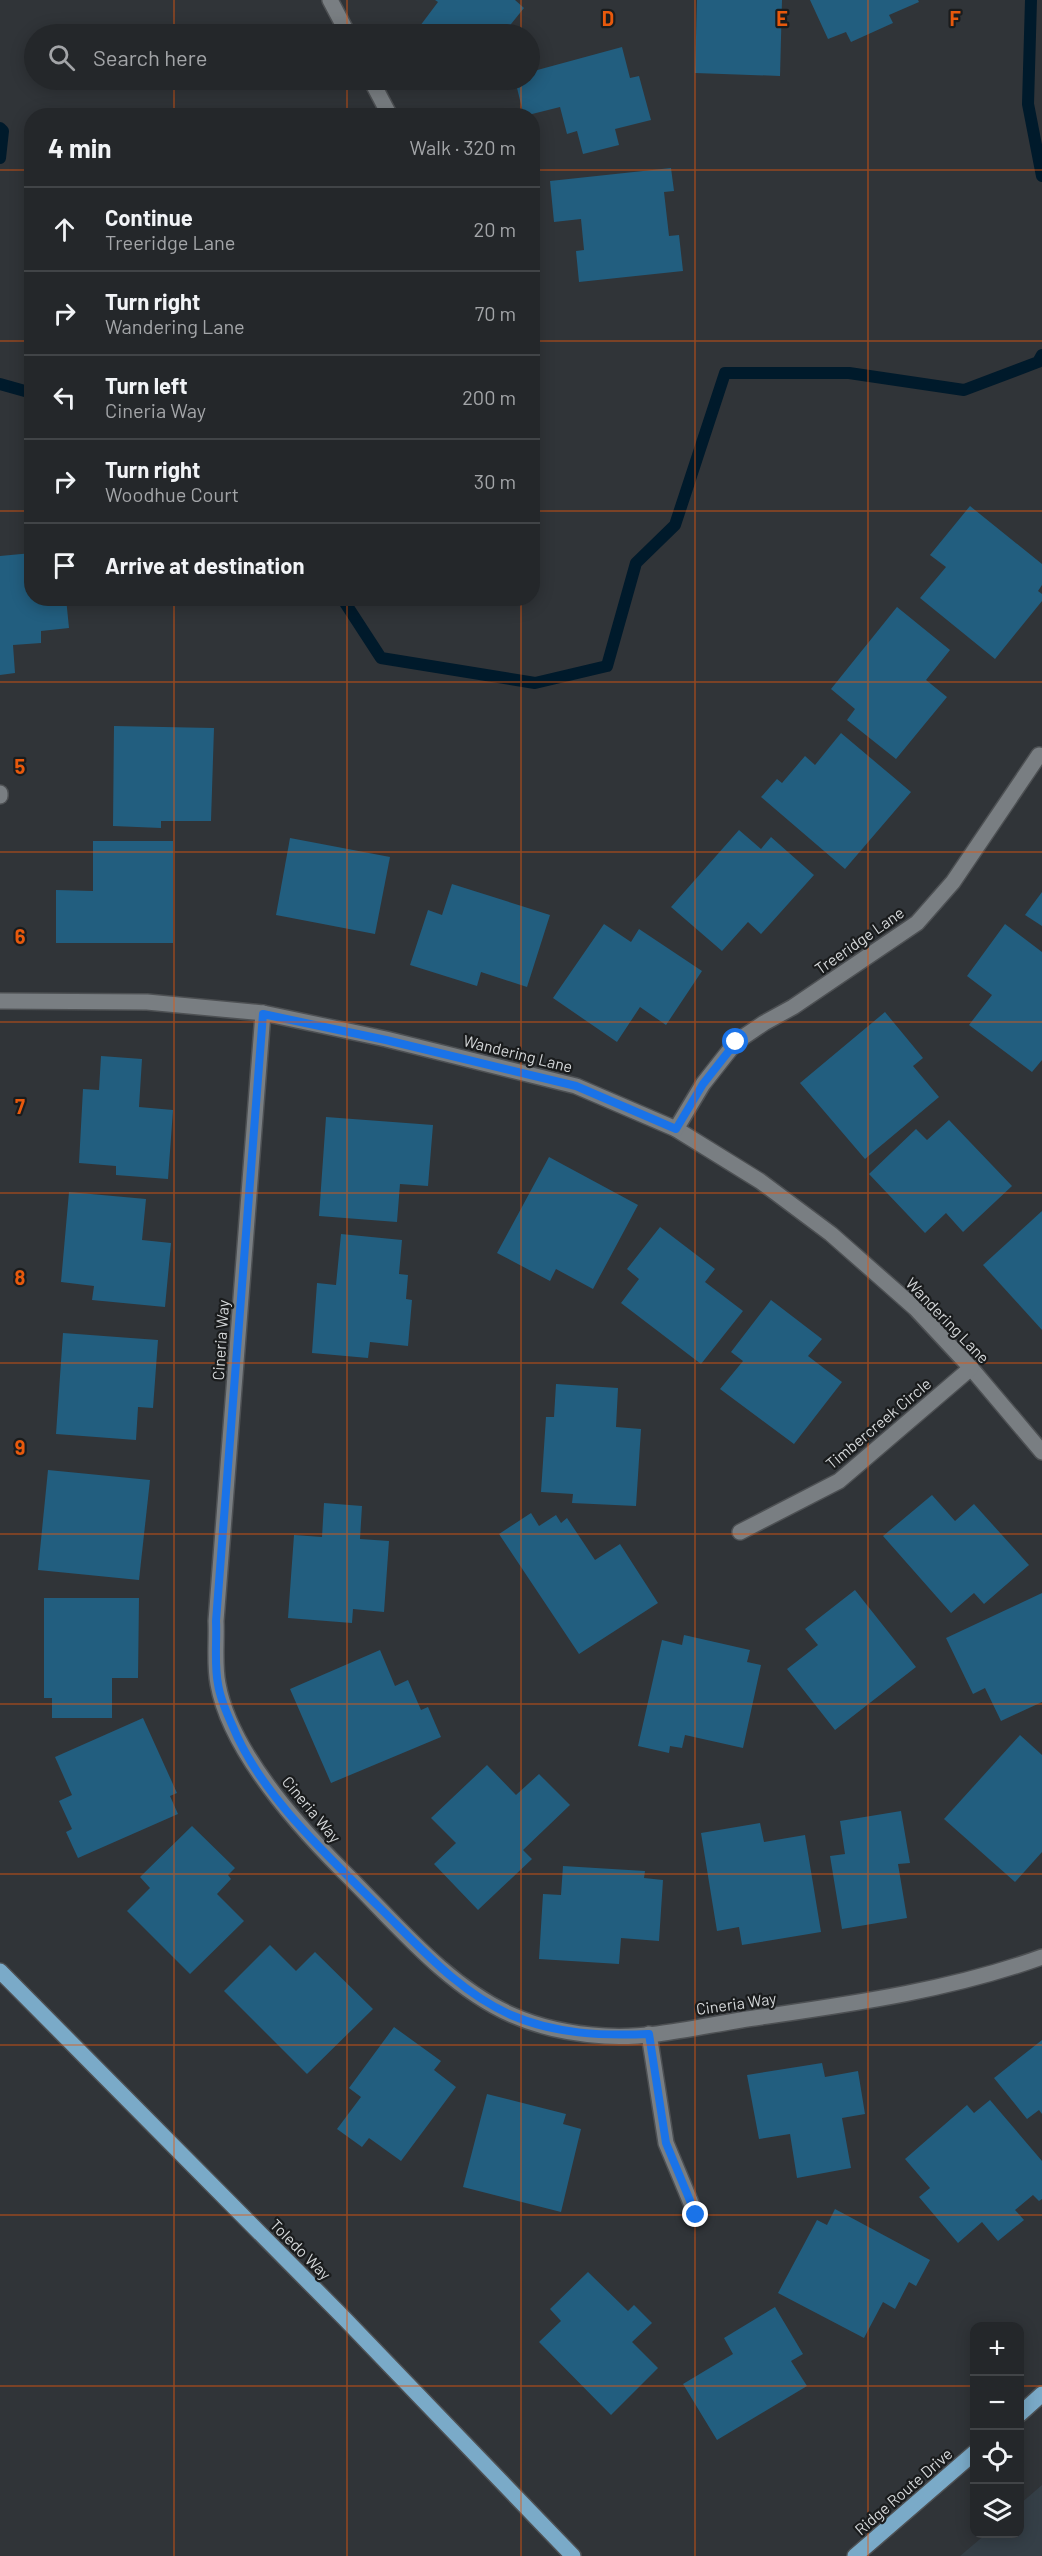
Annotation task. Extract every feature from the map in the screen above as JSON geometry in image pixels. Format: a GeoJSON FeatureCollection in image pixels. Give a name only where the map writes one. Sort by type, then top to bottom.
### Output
{"type":"FeatureCollection","features":[{"type":"Feature","properties":{"kind":"main road","name":"Toledo Way"},"geometry":{"type":"LineString","coordinates":[[0,1971],[344,2318],[573,2556]]}},
{"type":"Feature","properties":{"kind":"main road"},"geometry":{"type":"LineString","coordinates":[[1024,2410],[1042,2394]]}},
{"type":"Feature","properties":{"kind":"main road","name":"Ridge Route Drive"},"geometry":{"type":"LineString","coordinates":[[855,2556],[970,2457]]}},
{"type":"Feature","properties":{"kind":"street"},"geometry":{"type":"LineString","coordinates":[[330,0],[343,24]]}},
{"type":"Feature","properties":{"kind":"street"},"geometry":{"type":"LineString","coordinates":[[376,90],[386,108]]}},
{"type":"Feature","properties":{"kind":"street","name":"Treeridge Lane"},"geometry":{"type":"LineString","coordinates":[[676,1129],[703,1084],[736,1042],[793,1007],[917,923],[953,882],[1039,755]]}},
{"type":"Feature","properties":{"kind":"street","name":"Wandering Lane"},"geometry":{"type":"LineString","coordinates":[[0,1001],[147,1002],[263,1014],[397,1042],[576,1086],[676,1129],[760,1181],[831,1234],[915,1308],[971,1368],[1042,1452]]}},
{"type":"Feature","properties":{"kind":"street","name":"Cineria Way"},"geometry":{"type":"LineString","coordinates":[[263,1014],[216,1621],[218,1685],[233,1728],[256,1770],[312,1840],[444,1971],[471,1992],[510,2014],[566,2032],[607,2036],[649,2034],[881,2000],[1006,1970],[1042,1957]]}},
{"type":"Feature","properties":{"kind":"street","name":"Timbercreek Circle"},"geometry":{"type":"LineString","coordinates":[[740,1532],[839,1481],[971,1368]]}},
{"type":"Feature","properties":{"kind":"street"},"geometry":{"type":"LineString","coordinates":[[649,2034],[666,2143],[696,2215]]}},
{"type":"Feature","properties":{"kind":"shaded area"},"geometry":{"type":"Polygon","coordinates":[[[1042,2485],[1042,2556],[960,2556],[981,2538],[1024,2538],[1024,2501],[1042,2485]]]}},
{"type":"Feature","properties":{"kind":"building"},"geometry":{"type":"Polygon","coordinates":[[[435,0],[515,0],[524,8],[511,24],[422,24],[438,2],[435,0]]]}},
{"type":"Feature","properties":{"kind":"building"},"geometry":{"type":"Polygon","coordinates":[[[697,0],[782,0],[780,76],[695,73],[697,0]]]}},
{"type":"Feature","properties":{"kind":"building"},"geometry":{"type":"Polygon","coordinates":[[[810,0],[918,0],[919,2],[889,15],[893,23],[851,42],[846,32],[828,39],[810,0]]]}},
{"type":"Feature","properties":{"kind":"building"},"geometry":{"type":"Polygon","coordinates":[[[622,47],[630,78],[639,76],[651,120],[615,129],[619,145],[583,154],[577,131],[567,134],[560,107],[540,112],[540,108],[522,108],[518,90],[540,90],[540,69],[622,47]]]}},
{"type":"Feature","properties":{"kind":"building"},"geometry":{"type":"Polygon","coordinates":[[[671,168],[674,191],[664,192],[669,236],[679,235],[683,271],[579,282],[576,251],[584,250],[581,219],[554,222],[550,181],[671,168]]]}},
{"type":"Feature","properties":{"kind":"building"},"geometry":{"type":"Polygon","coordinates":[[[970,506],[1042,564],[1042,585],[1038,591],[1042,594],[1042,601],[995,659],[920,598],[946,567],[930,555],[970,506]]]}},
{"type":"Feature","properties":{"kind":"building"},"geometry":{"type":"Polygon","coordinates":[[[24,554],[24,606],[67,606],[69,628],[41,631],[41,643],[13,645],[15,673],[0,675],[0,556],[24,554]]]}},
{"type":"Feature","properties":{"kind":"building"},"geometry":{"type":"Polygon","coordinates":[[[897,607],[950,650],[926,680],[947,697],[896,759],[847,720],[855,709],[831,689],[897,607]]]}},
{"type":"Feature","properties":{"kind":"building"},"geometry":{"type":"Polygon","coordinates":[[[114,726],[214,728],[211,821],[161,821],[161,828],[113,826],[114,726]]]}},
{"type":"Feature","properties":{"kind":"building"},"geometry":{"type":"Polygon","coordinates":[[[841,733],[911,792],[845,869],[761,797],[777,779],[782,783],[805,756],[815,765],[841,733]]]}},
{"type":"Feature","properties":{"kind":"building"},"geometry":{"type":"Polygon","coordinates":[[[739,830],[761,849],[771,837],[814,875],[761,934],[748,922],[722,951],[671,907],[739,830]]]}},
{"type":"Feature","properties":{"kind":"building"},"geometry":{"type":"Polygon","coordinates":[[[290,838],[390,857],[375,934],[276,915],[290,838]]]}},
{"type":"Feature","properties":{"kind":"building"},"geometry":{"type":"Polygon","coordinates":[[[93,841],[173,841],[173,943],[56,943],[56,890],[93,891],[93,841]]]}},
{"type":"Feature","properties":{"kind":"building"},"geometry":{"type":"Polygon","coordinates":[[[452,884],[550,915],[527,987],[481,972],[477,986],[410,965],[428,910],[442,915],[452,884]]]}},
{"type":"Feature","properties":{"kind":"building"},"geometry":{"type":"Polygon","coordinates":[[[1042,892],[1042,926],[1025,915],[1042,892]]]}},
{"type":"Feature","properties":{"kind":"building"},"geometry":{"type":"Polygon","coordinates":[[[604,924],[631,942],[639,929],[702,971],[666,1025],[640,1007],[617,1042],[553,998],[604,924]]]}},
{"type":"Feature","properties":{"kind":"building"},"geometry":{"type":"Polygon","coordinates":[[[1005,924],[1042,952],[1042,1060],[1032,1072],[969,1025],[992,995],[967,976],[1005,924]]]}},
{"type":"Feature","properties":{"kind":"building"},"geometry":{"type":"Polygon","coordinates":[[[885,1012],[923,1058],[913,1066],[939,1097],[865,1159],[800,1083],[885,1012]]]}},
{"type":"Feature","properties":{"kind":"building"},"geometry":{"type":"Polygon","coordinates":[[[101,1056],[142,1059],[139,1107],[173,1110],[168,1179],[116,1175],[116,1166],[79,1163],[83,1089],[99,1090],[101,1056]]]}},
{"type":"Feature","properties":{"kind":"building"},"geometry":{"type":"Polygon","coordinates":[[[326,1117],[433,1125],[428,1186],[400,1184],[397,1222],[319,1216],[326,1117]]]}},
{"type":"Feature","properties":{"kind":"building"},"geometry":{"type":"Polygon","coordinates":[[[949,1120],[1012,1186],[963,1232],[946,1213],[925,1233],[869,1174],[916,1129],[927,1140],[949,1120]]]}},
{"type":"Feature","properties":{"kind":"building"},"geometry":{"type":"Polygon","coordinates":[[[549,1157],[638,1205],[593,1289],[556,1269],[550,1281],[497,1253],[549,1157]]]}},
{"type":"Feature","properties":{"kind":"building"},"geometry":{"type":"Polygon","coordinates":[[[69,1192],[146,1199],[142,1240],[171,1243],[165,1307],[92,1300],[94,1286],[61,1282],[69,1192]]]}},
{"type":"Feature","properties":{"kind":"building"},"geometry":{"type":"Polygon","coordinates":[[[1042,1211],[1042,1330],[983,1265],[1042,1211]]]}},
{"type":"Feature","properties":{"kind":"building"},"geometry":{"type":"Polygon","coordinates":[[[660,1227],[715,1269],[705,1282],[743,1311],[701,1364],[621,1303],[639,1279],[627,1269],[660,1227]]]}},
{"type":"Feature","properties":{"kind":"building"},"geometry":{"type":"Polygon","coordinates":[[[341,1234],[402,1240],[399,1274],[408,1275],[406,1299],[412,1300],[408,1346],[370,1342],[368,1358],[312,1353],[317,1283],[336,1285],[341,1234]]]}},
{"type":"Feature","properties":{"kind":"building"},"geometry":{"type":"Polygon","coordinates":[[[771,1300],[822,1339],[808,1356],[842,1382],[794,1444],[720,1389],[743,1361],[731,1352],[771,1300]]]}},
{"type":"Feature","properties":{"kind":"building"},"geometry":{"type":"Polygon","coordinates":[[[63,1333],[158,1340],[153,1408],[138,1407],[136,1440],[56,1434],[63,1333]]]}},
{"type":"Feature","properties":{"kind":"building"},"geometry":{"type":"Polygon","coordinates":[[[556,1384],[618,1388],[616,1427],[641,1429],[636,1506],[572,1503],[573,1494],[541,1492],[546,1417],[554,1417],[556,1384]]]}},
{"type":"Feature","properties":{"kind":"building"},"geometry":{"type":"Polygon","coordinates":[[[48,1470],[150,1480],[139,1580],[38,1570],[48,1470]]]}},
{"type":"Feature","properties":{"kind":"building"},"geometry":{"type":"Polygon","coordinates":[[[932,1495],[955,1521],[974,1504],[1029,1565],[984,1604],[974,1593],[951,1613],[883,1536],[932,1495]]]}},
{"type":"Feature","properties":{"kind":"building"},"geometry":{"type":"Polygon","coordinates":[[[324,1503],[362,1506],[360,1539],[389,1541],[384,1612],[353,1609],[352,1623],[288,1618],[294,1535],[322,1537],[324,1503]]]}},
{"type":"Feature","properties":{"kind":"building"},"geometry":{"type":"Polygon","coordinates":[[[531,1513],[539,1526],[556,1515],[561,1523],[567,1518],[595,1560],[620,1544],[658,1603],[579,1654],[499,1534],[531,1513]]]}},
{"type":"Feature","properties":{"kind":"building"},"geometry":{"type":"Polygon","coordinates":[[[855,1590],[916,1667],[835,1730],[787,1669],[818,1645],[805,1629],[855,1590]]]}},
{"type":"Feature","properties":{"kind":"building"},"geometry":{"type":"Polygon","coordinates":[[[1042,1593],[1042,1702],[1001,1721],[985,1688],[973,1694],[946,1638],[1042,1593]]]}},
{"type":"Feature","properties":{"kind":"building"},"geometry":{"type":"Polygon","coordinates":[[[44,1598],[139,1598],[138,1678],[112,1678],[112,1718],[52,1718],[52,1698],[44,1698],[44,1598]]]}},
{"type":"Feature","properties":{"kind":"building"},"geometry":{"type":"Polygon","coordinates":[[[684,1635],[750,1650],[747,1662],[761,1665],[743,1748],[685,1735],[682,1748],[670,1746],[669,1753],[638,1746],[662,1640],[682,1645],[684,1635]]]}},
{"type":"Feature","properties":{"kind":"building"},"geometry":{"type":"Polygon","coordinates":[[[380,1650],[395,1686],[408,1680],[421,1710],[428,1707],[441,1737],[331,1783],[290,1689],[380,1650]]]}},
{"type":"Feature","properties":{"kind":"building"},"geometry":{"type":"Polygon","coordinates":[[[143,1718],[177,1793],[170,1796],[178,1814],[78,1858],[66,1832],[72,1829],[59,1801],[72,1795],[55,1757],[143,1718]]]}},
{"type":"Feature","properties":{"kind":"building"},"geometry":{"type":"Polygon","coordinates":[[[1020,1735],[1042,1755],[1042,1852],[1015,1882],[944,1819],[1020,1735]]]}},
{"type":"Feature","properties":{"kind":"building"},"geometry":{"type":"Polygon","coordinates":[[[487,1765],[516,1795],[539,1774],[570,1805],[523,1850],[532,1859],[478,1910],[434,1864],[456,1843],[431,1818],[487,1765]]]}},
{"type":"Feature","properties":{"kind":"building"},"geometry":{"type":"Polygon","coordinates":[[[901,1811],[910,1863],[898,1864],[907,1918],[842,1929],[830,1856],[845,1854],[840,1821],[901,1811]]]}},
{"type":"Feature","properties":{"kind":"building"},"geometry":{"type":"Polygon","coordinates":[[[760,1823],[764,1842],[805,1835],[821,1932],[742,1945],[739,1927],[717,1931],[701,1833],[760,1823]]]}},
{"type":"Feature","properties":{"kind":"building"},"geometry":{"type":"Polygon","coordinates":[[[192,1826],[235,1868],[228,1875],[231,1879],[217,1894],[244,1921],[190,1974],[127,1911],[150,1888],[140,1877],[192,1826]]]}},
{"type":"Feature","properties":{"kind":"building"},"geometry":{"type":"Polygon","coordinates":[[[563,1866],[645,1871],[644,1878],[663,1880],[659,1941],[621,1938],[619,1964],[539,1959],[543,1894],[561,1895],[563,1866]]]}},
{"type":"Feature","properties":{"kind":"building"},"geometry":{"type":"Polygon","coordinates":[[[270,1945],[296,1971],[315,1952],[373,2009],[307,2074],[224,1991],[270,1945]]]}},
{"type":"Feature","properties":{"kind":"building"},"geometry":{"type":"Polygon","coordinates":[[[394,2027],[441,2061],[434,2070],[456,2087],[401,2161],[369,2138],[362,2147],[337,2129],[361,2097],[349,2088],[394,2027]]]}},
{"type":"Feature","properties":{"kind":"building"},"geometry":{"type":"Polygon","coordinates":[[[1042,2040],[1042,2114],[1039,2110],[1027,2119],[994,2078],[1042,2040]]]}},
{"type":"Feature","properties":{"kind":"building"},"geometry":{"type":"Polygon","coordinates":[[[822,2063],[825,2077],[858,2071],[865,2114],[842,2118],[851,2168],[797,2178],[790,2134],[759,2139],[747,2075],[822,2063]]]}},
{"type":"Feature","properties":{"kind":"building"},"geometry":{"type":"Polygon","coordinates":[[[487,2094],[566,2114],[563,2124],[581,2129],[561,2212],[463,2187],[487,2094]]]}},
{"type":"Feature","properties":{"kind":"building"},"geometry":{"type":"Polygon","coordinates":[[[990,2100],[1042,2161],[1042,2199],[1039,2201],[1033,2195],[1015,2210],[1024,2220],[998,2241],[982,2222],[958,2243],[919,2197],[930,2188],[905,2159],[967,2105],[974,2113],[990,2100]]]}},
{"type":"Feature","properties":{"kind":"building"},"geometry":{"type":"Polygon","coordinates":[[[835,2209],[930,2260],[916,2286],[909,2282],[895,2309],[883,2302],[864,2338],[778,2293],[817,2220],[827,2225],[835,2209]]]}},
{"type":"Feature","properties":{"kind":"building"},"geometry":{"type":"Polygon","coordinates":[[[588,2272],[628,2311],[634,2305],[652,2323],[632,2342],[658,2368],[611,2415],[539,2342],[561,2321],[550,2309],[588,2272]]]}},
{"type":"Feature","properties":{"kind":"building"},"geometry":{"type":"Polygon","coordinates":[[[775,2307],[803,2354],[791,2361],[807,2386],[717,2440],[683,2384],[733,2354],[724,2338],[775,2307]]]}},
{"type":"Feature","properties":{"kind":"waterway"},"geometry":{"type":"LineString","coordinates":[[1031,0],[1028,104],[1042,176]]}},
{"type":"Feature","properties":{"kind":"waterway"},"geometry":{"type":"LineString","coordinates":[[0,128],[3,131],[0,158]]}},
{"type":"Feature","properties":{"kind":"waterway"},"geometry":{"type":"LineString","coordinates":[[347,606],[381,658],[535,683],[607,666],[636,563],[675,525],[725,373],[849,373],[964,390],[1038,362],[1042,355]]}},
{"type":"Feature","properties":{"kind":"waterway"},"geometry":{"type":"LineString","coordinates":[[0,384],[24,391]]}},
{"type":"Feature","properties":{"kind":"route"},"geometry":{"type":"LineString","coordinates":[[696,2215],[666,2143],[649,2034],[607,2036],[566,2032],[538,2025],[490,2004],[444,1971],[312,1840],[256,1770],[233,1728],[218,1685],[216,1621],[263,1014],[386,1040],[576,1086],[676,1129],[703,1084],[736,1042]]}}]}
